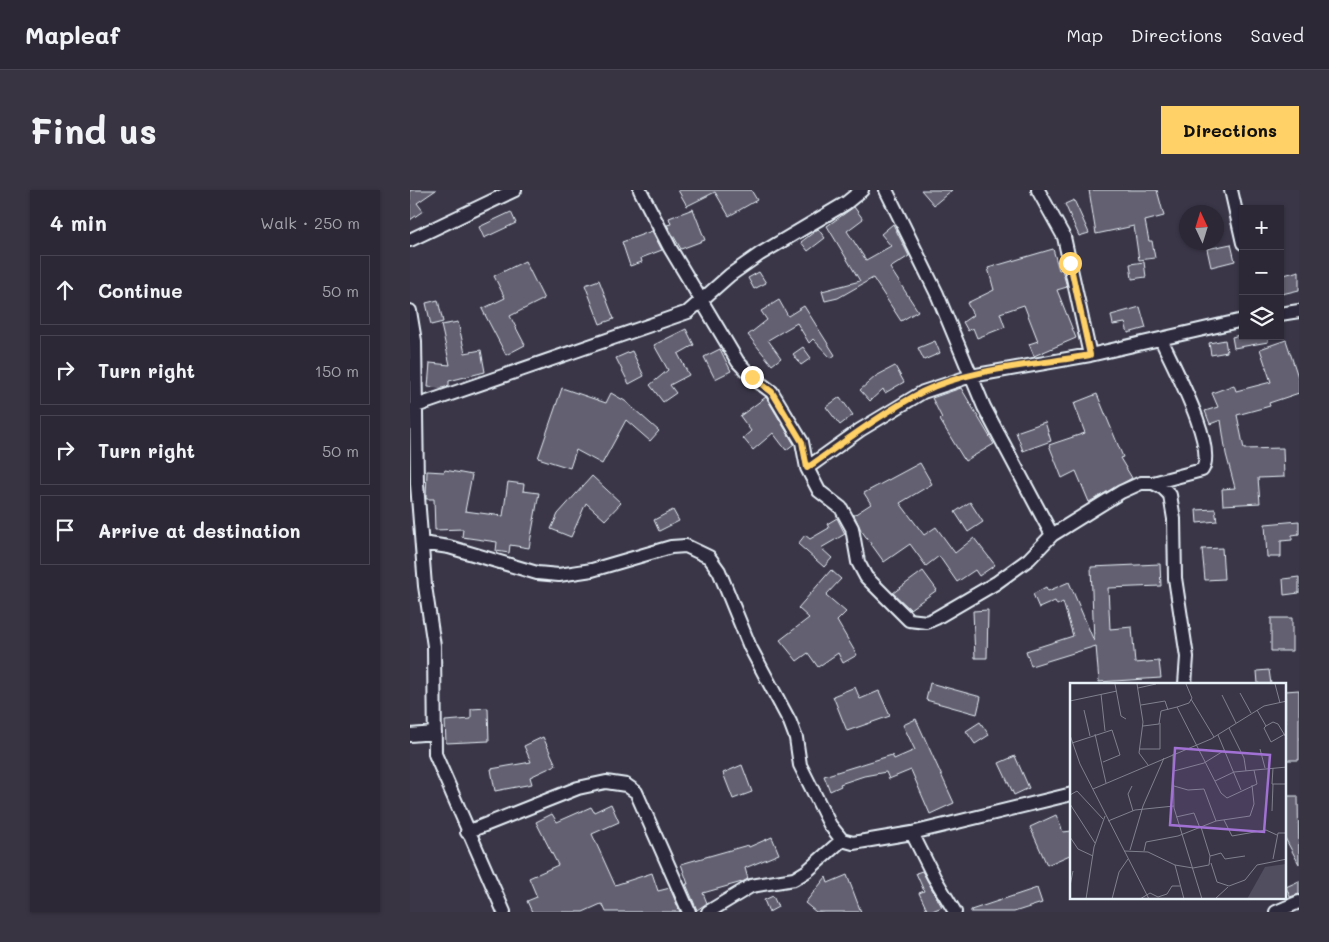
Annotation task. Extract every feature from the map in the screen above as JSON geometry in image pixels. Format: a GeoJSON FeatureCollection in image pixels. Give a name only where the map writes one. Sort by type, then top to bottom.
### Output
{"type":"FeatureCollection","features":[{"type":"Feature","properties":{"kind":"street"},"geometry":{"type":"LineString","coordinates":[[410,240],[515,190]]}},
{"type":"Feature","properties":{"kind":"street"},"geometry":{"type":"LineString","coordinates":[[640,190],[701,301],[738,362],[752,377],[772,392],[802,442],[807,468],[819,490],[841,508],[852,528],[858,562],[866,577],[909,620],[927,622],[988,588],[1029,559],[1052,535],[1121,492],[1141,483],[1154,483],[1202,470],[1207,452],[1199,421],[1161,339]]}},
{"type":"Feature","properties":{"kind":"street"},"geometry":{"type":"LineString","coordinates":[[416,406],[688,312],[730,275],[760,254],[846,203],[862,190]]}},
{"type":"Feature","properties":{"kind":"street"},"geometry":{"type":"LineString","coordinates":[[886,190],[937,294],[988,416],[1052,535]]}},
{"type":"Feature","properties":{"kind":"street"},"geometry":{"type":"LineString","coordinates":[[1038,190],[1064,237],[1090,355]]}},
{"type":"Feature","properties":{"kind":"street"},"geometry":{"type":"LineString","coordinates":[[1231,190],[1239,225]]}},
{"type":"Feature","properties":{"kind":"street"},"geometry":{"type":"LineString","coordinates":[[410,311],[415,341],[415,445],[425,586],[434,646],[435,754],[467,832],[491,880],[504,912]]}},
{"type":"Feature","properties":{"kind":"street"},"geometry":{"type":"LineString","coordinates":[[1284,313],[1299,311]]}},
{"type":"Feature","properties":{"kind":"street"},"geometry":{"type":"LineString","coordinates":[[807,468],[860,430],[923,392],[971,376],[1090,355],[1239,321]]}},
{"type":"Feature","properties":{"kind":"street"},"geometry":{"type":"LineString","coordinates":[[1154,483],[1170,495],[1174,519],[1175,578],[1187,657],[1185,683]]}},
{"type":"Feature","properties":{"kind":"street"},"geometry":{"type":"LineString","coordinates":[[422,544],[449,548],[537,573],[559,575],[592,570],[671,547],[686,546],[709,557],[719,571],[750,648],[790,722],[796,738],[800,765],[830,825],[842,840],[853,843],[912,833],[1070,794]]}},
{"type":"Feature","properties":{"kind":"street"},"geometry":{"type":"LineString","coordinates":[[410,735],[435,733]]}},
{"type":"Feature","properties":{"kind":"street"},"geometry":{"type":"LineString","coordinates":[[467,832],[578,788],[606,782],[626,786],[636,792],[689,912]]}},
{"type":"Feature","properties":{"kind":"street"},"geometry":{"type":"LineString","coordinates":[[912,833],[934,877],[955,912]]}},
{"type":"Feature","properties":{"kind":"street"},"geometry":{"type":"LineString","coordinates":[[708,912],[751,886],[794,879],[807,871],[842,840]]}},
{"type":"Feature","properties":{"kind":"street"},"geometry":{"type":"LineString","coordinates":[[1276,912],[1299,902]]}},
{"type":"Feature","properties":{"kind":"building"},"geometry":{"type":"Polygon","coordinates":[[[410,190],[436,190],[417,203],[423,211],[410,220],[410,190]]]}},
{"type":"Feature","properties":{"kind":"building"},"geometry":{"type":"Polygon","coordinates":[[[678,190],[751,190],[757,200],[729,216],[715,192],[687,206],[678,190]]]}},
{"type":"Feature","properties":{"kind":"building"},"geometry":{"type":"Polygon","coordinates":[[[921,190],[952,190],[934,205],[921,190]]]}},
{"type":"Feature","properties":{"kind":"building"},"geometry":{"type":"Polygon","coordinates":[[[1089,190],[1157,190],[1164,216],[1145,221],[1149,241],[1152,241],[1155,258],[1139,260],[1134,226],[1096,234],[1089,190]]]}},
{"type":"Feature","properties":{"kind":"building"},"geometry":{"type":"Polygon","coordinates":[[[1074,200],[1089,233],[1079,236],[1065,204],[1074,200]]]}},
{"type":"Feature","properties":{"kind":"building"},"geometry":{"type":"Polygon","coordinates":[[[854,207],[863,219],[847,231],[866,260],[891,246],[881,234],[893,224],[909,256],[890,268],[918,311],[901,321],[873,278],[838,298],[825,301],[822,291],[860,281],[827,226],[854,207]]]}},
{"type":"Feature","properties":{"kind":"building"},"geometry":{"type":"Polygon","coordinates":[[[693,209],[705,240],[681,249],[667,225],[671,224],[669,218],[693,209]]]}},
{"type":"Feature","properties":{"kind":"building"},"geometry":{"type":"Polygon","coordinates":[[[511,212],[516,223],[484,238],[479,227],[511,212]]]}},
{"type":"Feature","properties":{"kind":"building"},"geometry":{"type":"Polygon","coordinates":[[[818,229],[825,238],[808,251],[801,242],[818,229]]]}},
{"type":"Feature","properties":{"kind":"building"},"geometry":{"type":"Polygon","coordinates":[[[652,231],[662,250],[641,258],[642,262],[630,266],[622,242],[652,231]]]}},
{"type":"Feature","properties":{"kind":"building"},"geometry":{"type":"Polygon","coordinates":[[[1231,244],[1235,261],[1211,267],[1207,250],[1224,250],[1224,245],[1231,244]]]}},
{"type":"Feature","properties":{"kind":"building"},"geometry":{"type":"Polygon","coordinates":[[[1053,249],[1059,270],[1062,269],[1067,287],[1057,290],[1076,338],[1034,356],[1029,344],[1038,341],[1024,305],[1000,313],[1005,327],[977,338],[973,328],[968,331],[963,322],[973,315],[967,303],[994,290],[988,268],[1053,249]]]}},
{"type":"Feature","properties":{"kind":"building"},"geometry":{"type":"Polygon","coordinates":[[[525,261],[544,299],[510,316],[525,345],[506,355],[482,309],[505,298],[494,276],[525,261]]]}},
{"type":"Feature","properties":{"kind":"building"},"geometry":{"type":"Polygon","coordinates":[[[1144,262],[1146,277],[1132,279],[1130,264],[1144,262]]]}},
{"type":"Feature","properties":{"kind":"building"},"geometry":{"type":"Polygon","coordinates":[[[1299,271],[1299,290],[1284,294],[1284,275],[1299,271]]]}},
{"type":"Feature","properties":{"kind":"building"},"geometry":{"type":"Polygon","coordinates":[[[759,272],[766,283],[754,289],[748,278],[759,272]]]}},
{"type":"Feature","properties":{"kind":"building"},"geometry":{"type":"Polygon","coordinates":[[[599,280],[614,319],[600,324],[585,285],[599,280]]]}},
{"type":"Feature","properties":{"kind":"building"},"geometry":{"type":"Polygon","coordinates":[[[438,300],[443,322],[431,325],[426,303],[438,300]]]}},
{"type":"Feature","properties":{"kind":"building"},"geometry":{"type":"Polygon","coordinates":[[[779,300],[788,316],[804,306],[835,355],[831,358],[813,339],[809,343],[797,323],[768,340],[781,358],[772,365],[748,335],[767,320],[761,311],[779,300]]]}},
{"type":"Feature","properties":{"kind":"building"},"geometry":{"type":"Polygon","coordinates":[[[1140,307],[1146,328],[1128,333],[1125,323],[1113,325],[1111,315],[1140,307]]]}},
{"type":"Feature","properties":{"kind":"building"},"geometry":{"type":"Polygon","coordinates":[[[458,322],[465,353],[481,350],[485,372],[449,381],[449,386],[442,388],[428,387],[430,363],[450,365],[441,325],[458,322]]]}},
{"type":"Feature","properties":{"kind":"building"},"geometry":{"type":"Polygon","coordinates":[[[686,329],[694,345],[678,354],[689,375],[670,385],[676,393],[663,402],[650,385],[668,370],[654,345],[686,329]]]}},
{"type":"Feature","properties":{"kind":"building"},"geometry":{"type":"Polygon","coordinates":[[[1239,335],[1239,340],[1268,340],[1268,342],[1234,348],[1232,337],[1239,335]]]}},
{"type":"Feature","properties":{"kind":"building"},"geometry":{"type":"Polygon","coordinates":[[[1225,340],[1227,352],[1211,355],[1209,343],[1225,340]]]}},
{"type":"Feature","properties":{"kind":"building"},"geometry":{"type":"Polygon","coordinates":[[[1286,340],[1299,380],[1299,393],[1269,403],[1270,406],[1237,415],[1244,449],[1283,448],[1284,477],[1258,478],[1260,503],[1223,505],[1222,489],[1235,488],[1226,454],[1221,420],[1210,424],[1205,411],[1218,407],[1212,393],[1234,385],[1236,391],[1271,382],[1260,349],[1286,340]]]}},
{"type":"Feature","properties":{"kind":"building"},"geometry":{"type":"Polygon","coordinates":[[[935,341],[940,353],[924,360],[918,348],[935,341]]]}},
{"type":"Feature","properties":{"kind":"building"},"geometry":{"type":"Polygon","coordinates":[[[803,347],[811,358],[801,365],[793,354],[803,347]]]}},
{"type":"Feature","properties":{"kind":"building"},"geometry":{"type":"Polygon","coordinates":[[[720,349],[731,371],[715,379],[704,357],[720,349]]]}},
{"type":"Feature","properties":{"kind":"building"},"geometry":{"type":"Polygon","coordinates":[[[632,351],[644,376],[629,384],[616,358],[632,351]]]}},
{"type":"Feature","properties":{"kind":"building"},"geometry":{"type":"Polygon","coordinates":[[[895,366],[904,382],[885,393],[883,389],[870,401],[860,390],[876,376],[895,366]]]}},
{"type":"Feature","properties":{"kind":"building"},"geometry":{"type":"Polygon","coordinates":[[[562,388],[606,403],[611,393],[625,401],[659,431],[650,441],[626,420],[602,464],[576,450],[570,468],[538,458],[562,388]]]}},
{"type":"Feature","properties":{"kind":"building"},"geometry":{"type":"Polygon","coordinates":[[[961,388],[994,444],[965,461],[940,420],[942,418],[932,398],[961,388]]]}},
{"type":"Feature","properties":{"kind":"building"},"geometry":{"type":"Polygon","coordinates":[[[1097,394],[1123,457],[1120,458],[1132,478],[1089,502],[1076,471],[1062,478],[1049,445],[1085,433],[1074,403],[1097,394]]]}},
{"type":"Feature","properties":{"kind":"building"},"geometry":{"type":"Polygon","coordinates":[[[766,397],[794,444],[786,450],[773,433],[753,450],[743,438],[751,431],[740,416],[766,397]]]}},
{"type":"Feature","properties":{"kind":"building"},"geometry":{"type":"Polygon","coordinates":[[[840,397],[853,415],[840,425],[826,407],[840,397]]]}},
{"type":"Feature","properties":{"kind":"building"},"geometry":{"type":"Polygon","coordinates":[[[1045,422],[1051,441],[1023,451],[1016,432],[1045,422]]]}},
{"type":"Feature","properties":{"kind":"building"},"geometry":{"type":"Polygon","coordinates":[[[920,463],[932,484],[900,503],[924,535],[936,527],[955,553],[974,538],[995,565],[979,576],[975,570],[957,582],[939,556],[926,566],[910,544],[884,562],[861,530],[854,515],[871,504],[864,493],[920,463]]]}},
{"type":"Feature","properties":{"kind":"building"},"geometry":{"type":"Polygon","coordinates":[[[445,470],[472,475],[465,511],[503,516],[508,482],[524,484],[523,491],[539,493],[529,548],[510,545],[509,553],[496,551],[497,542],[462,537],[463,529],[435,530],[434,499],[426,499],[427,471],[444,472],[445,470]]]}},
{"type":"Feature","properties":{"kind":"building"},"geometry":{"type":"Polygon","coordinates":[[[592,476],[621,503],[605,520],[586,503],[571,537],[551,529],[558,514],[592,476]]]}},
{"type":"Feature","properties":{"kind":"building"},"geometry":{"type":"Polygon","coordinates":[[[970,502],[983,522],[968,532],[955,512],[970,502]]]}},
{"type":"Feature","properties":{"kind":"building"},"geometry":{"type":"Polygon","coordinates":[[[1215,509],[1217,521],[1197,523],[1196,510],[1215,509]]]}},
{"type":"Feature","properties":{"kind":"building"},"geometry":{"type":"Polygon","coordinates":[[[673,510],[679,521],[659,531],[654,520],[673,510]]]}},
{"type":"Feature","properties":{"kind":"building"},"geometry":{"type":"Polygon","coordinates":[[[837,518],[845,534],[821,548],[832,558],[824,567],[798,544],[805,535],[810,539],[829,528],[827,524],[837,518]]]}},
{"type":"Feature","properties":{"kind":"building"},"geometry":{"type":"Polygon","coordinates":[[[1299,521],[1299,534],[1292,535],[1292,540],[1281,541],[1281,557],[1267,557],[1265,524],[1299,521]]]}},
{"type":"Feature","properties":{"kind":"building"},"geometry":{"type":"Polygon","coordinates":[[[1222,548],[1224,579],[1205,580],[1202,549],[1222,548]]]}},
{"type":"Feature","properties":{"kind":"building"},"geometry":{"type":"Polygon","coordinates":[[[1160,564],[1161,586],[1108,588],[1110,629],[1132,627],[1135,663],[1159,661],[1161,678],[1099,682],[1096,646],[1031,666],[1026,651],[1073,636],[1063,602],[1057,605],[1055,601],[1039,608],[1033,594],[1046,587],[1048,591],[1069,582],[1094,641],[1091,567],[1160,564]]]}},
{"type":"Feature","properties":{"kind":"building"},"geometry":{"type":"Polygon","coordinates":[[[831,570],[841,579],[826,595],[846,612],[837,621],[857,655],[843,663],[838,653],[818,667],[808,653],[797,661],[780,640],[809,618],[798,608],[831,570]]]}},
{"type":"Feature","properties":{"kind":"building"},"geometry":{"type":"Polygon","coordinates":[[[923,571],[937,590],[910,609],[893,593],[923,571]]]}},
{"type":"Feature","properties":{"kind":"building"},"geometry":{"type":"Polygon","coordinates":[[[1299,577],[1299,593],[1284,595],[1283,579],[1299,577]]]}},
{"type":"Feature","properties":{"kind":"building"},"geometry":{"type":"Polygon","coordinates":[[[988,610],[987,658],[975,658],[973,611],[988,610]]]}},
{"type":"Feature","properties":{"kind":"building"},"geometry":{"type":"Polygon","coordinates":[[[1271,618],[1292,618],[1292,651],[1271,651],[1271,618]]]}},
{"type":"Feature","properties":{"kind":"building"},"geometry":{"type":"Polygon","coordinates":[[[1269,670],[1271,683],[1258,683],[1257,671],[1269,670]]]}},
{"type":"Feature","properties":{"kind":"building"},"geometry":{"type":"Polygon","coordinates":[[[930,683],[981,697],[977,714],[926,700],[930,683]]]}},
{"type":"Feature","properties":{"kind":"building"},"geometry":{"type":"Polygon","coordinates":[[[855,687],[860,699],[879,691],[890,716],[847,731],[833,696],[855,687]]]}},
{"type":"Feature","properties":{"kind":"building"},"geometry":{"type":"Polygon","coordinates":[[[1299,690],[1299,760],[1286,760],[1286,691],[1299,690]]]}},
{"type":"Feature","properties":{"kind":"building"},"geometry":{"type":"Polygon","coordinates":[[[488,708],[489,741],[446,743],[445,721],[471,719],[471,709],[488,708]]]}},
{"type":"Feature","properties":{"kind":"building"},"geometry":{"type":"Polygon","coordinates":[[[916,719],[954,803],[930,814],[911,770],[889,779],[886,772],[864,776],[840,784],[841,786],[830,791],[824,776],[892,755],[894,759],[915,750],[903,725],[916,719]]]}},
{"type":"Feature","properties":{"kind":"building"},"geometry":{"type":"Polygon","coordinates":[[[980,722],[989,735],[975,744],[966,731],[980,722]]]}},
{"type":"Feature","properties":{"kind":"building"},"geometry":{"type":"Polygon","coordinates":[[[543,737],[556,765],[530,777],[532,784],[495,791],[491,769],[531,762],[524,746],[543,737]]]}},
{"type":"Feature","properties":{"kind":"building"},"geometry":{"type":"Polygon","coordinates":[[[1015,756],[1029,788],[1014,795],[999,763],[1015,756]]]}},
{"type":"Feature","properties":{"kind":"building"},"geometry":{"type":"Polygon","coordinates":[[[742,765],[752,792],[733,799],[723,773],[742,765]]]}},
{"type":"Feature","properties":{"kind":"building"},"geometry":{"type":"Polygon","coordinates":[[[1286,796],[1298,796],[1299,864],[1286,840],[1286,796]]]}},
{"type":"Feature","properties":{"kind":"building"},"geometry":{"type":"Polygon","coordinates":[[[611,804],[619,822],[592,834],[615,885],[652,873],[658,891],[670,888],[680,912],[606,912],[601,904],[583,912],[532,912],[527,901],[537,897],[529,878],[558,865],[536,822],[552,814],[557,822],[591,807],[594,812],[611,804]]]}},
{"type":"Feature","properties":{"kind":"building"},"geometry":{"type":"Polygon","coordinates":[[[1056,815],[1063,832],[1070,831],[1070,855],[1047,865],[1030,827],[1056,815]]]}},
{"type":"Feature","properties":{"kind":"building"},"geometry":{"type":"Polygon","coordinates":[[[772,837],[779,854],[745,868],[748,879],[703,893],[707,903],[697,910],[686,884],[688,884],[681,864],[748,845],[749,847],[772,837]]]}},
{"type":"Feature","properties":{"kind":"building"},"geometry":{"type":"Polygon","coordinates":[[[922,871],[942,907],[930,912],[928,912],[919,893],[924,891],[916,873],[922,871]]]}},
{"type":"Feature","properties":{"kind":"building"},"geometry":{"type":"Polygon","coordinates":[[[847,875],[861,912],[816,912],[805,903],[826,877],[828,883],[847,875]]]}},
{"type":"Feature","properties":{"kind":"building"},"geometry":{"type":"Polygon","coordinates":[[[1299,881],[1299,894],[1290,897],[1286,887],[1299,881]]]}},
{"type":"Feature","properties":{"kind":"building"},"geometry":{"type":"Polygon","coordinates":[[[1037,888],[1042,903],[1014,912],[971,912],[971,910],[1037,888]]]}},
{"type":"Feature","properties":{"kind":"building"},"geometry":{"type":"Polygon","coordinates":[[[773,896],[778,907],[769,912],[764,900],[773,896]]]}},
{"type":"Feature","properties":{"kind":"route"},"geometry":{"type":"LineString","coordinates":[[752,377],[772,392],[802,442],[807,468],[860,430],[923,392],[971,376],[1090,355],[1070,263]]}}]}
